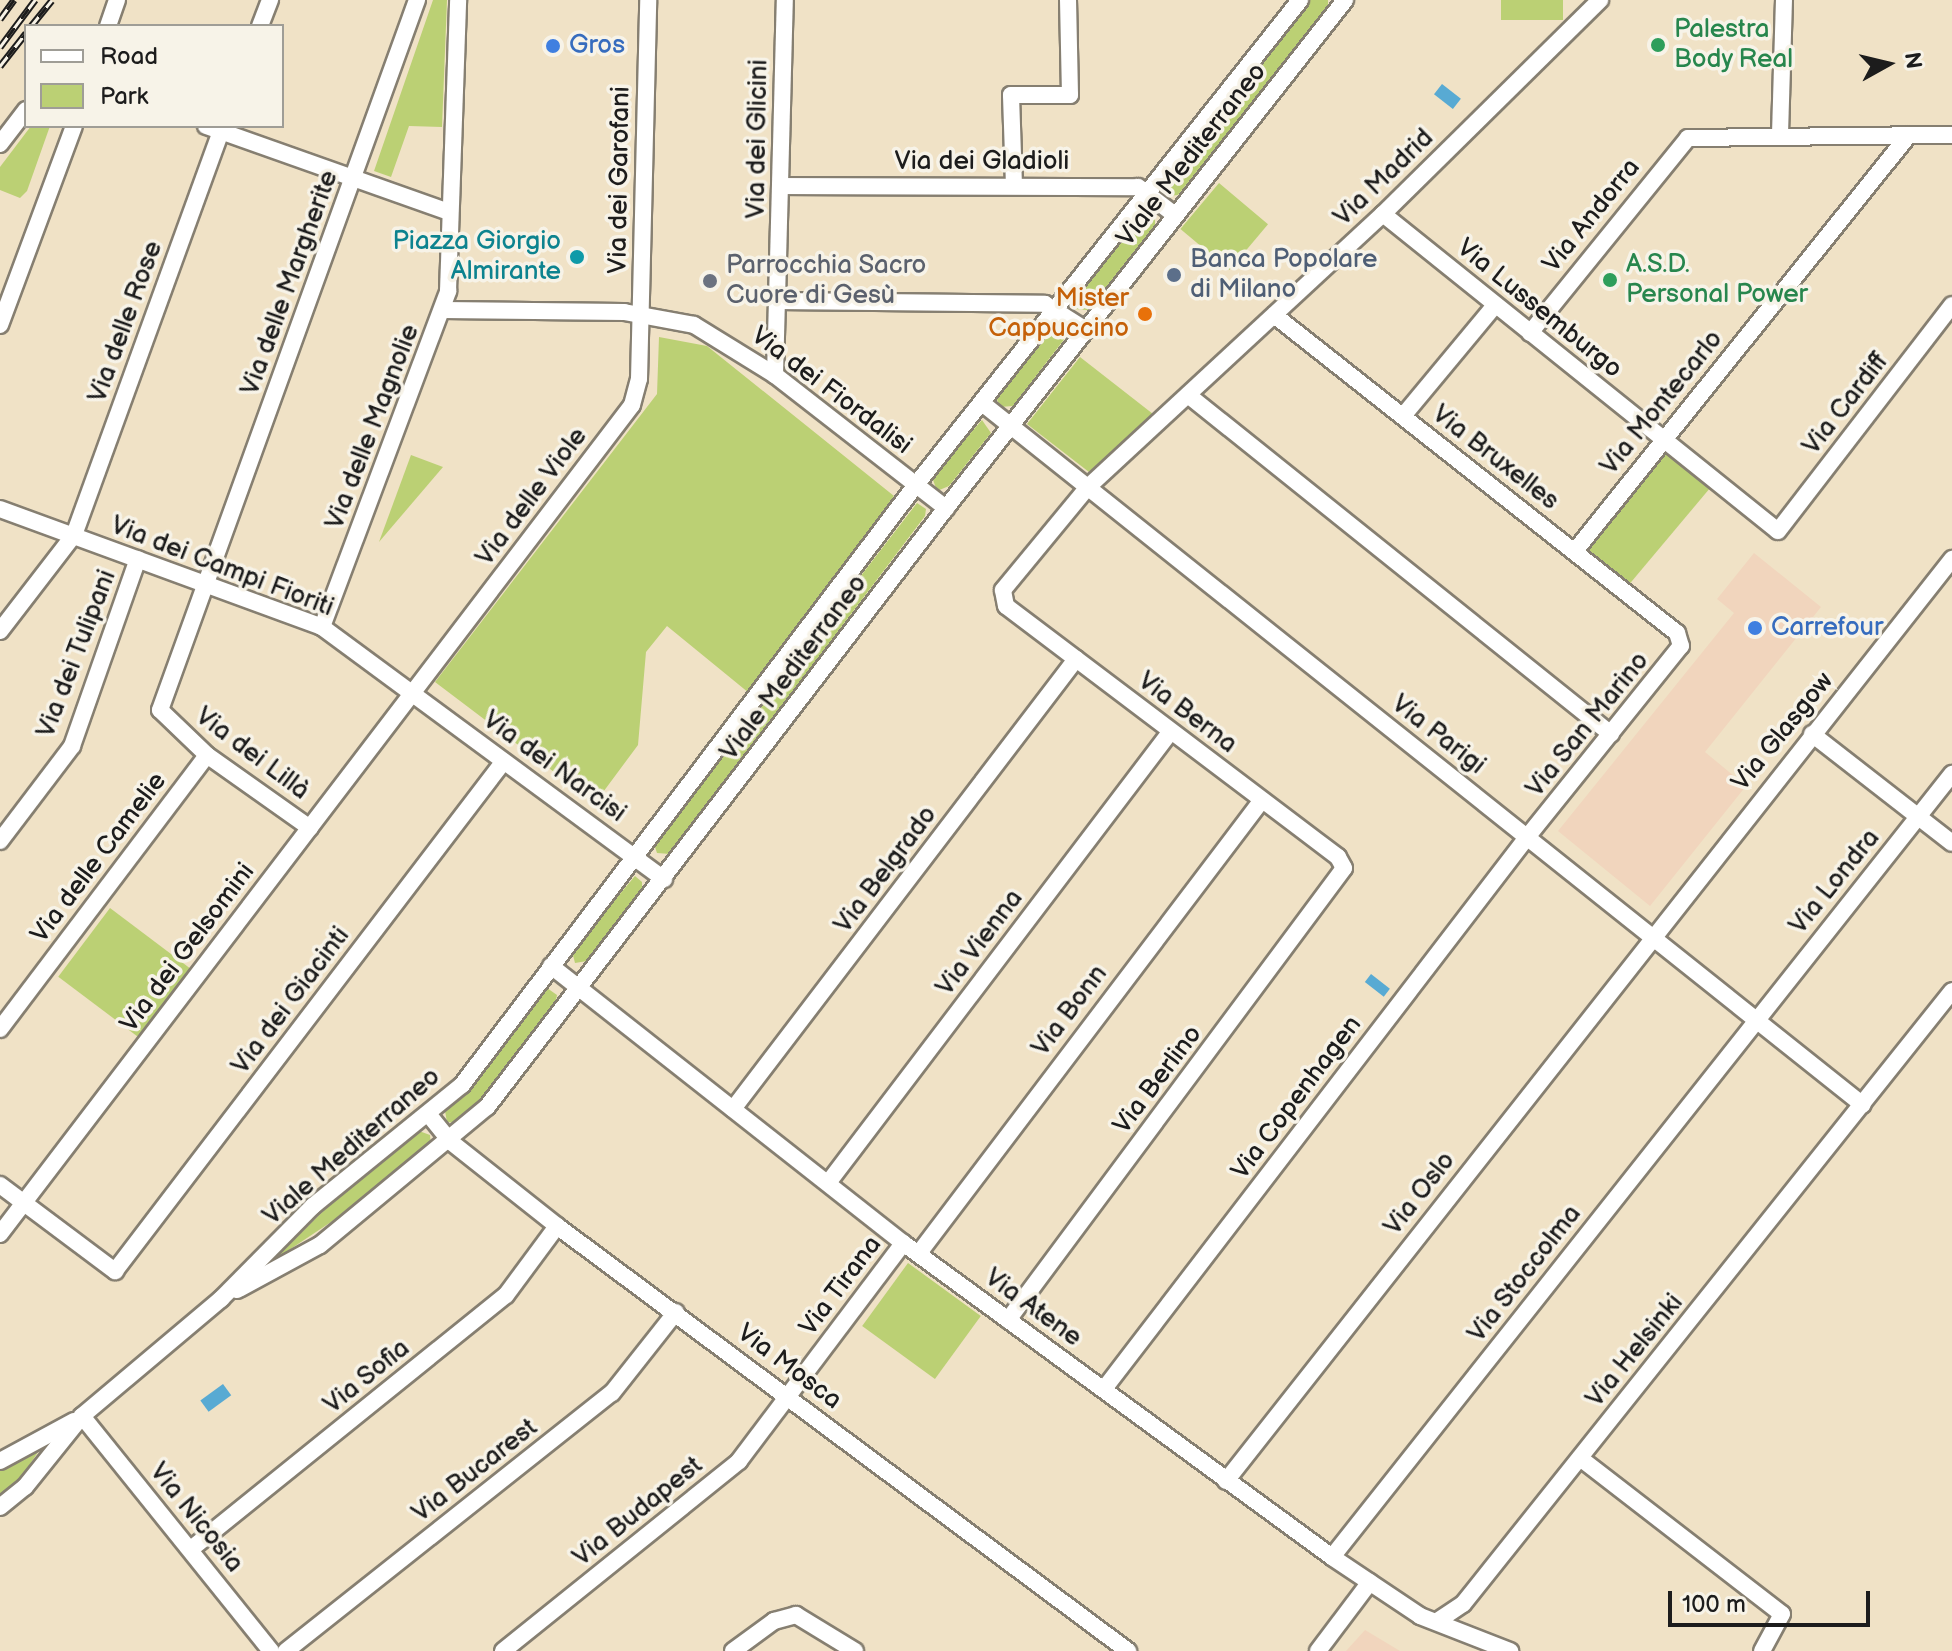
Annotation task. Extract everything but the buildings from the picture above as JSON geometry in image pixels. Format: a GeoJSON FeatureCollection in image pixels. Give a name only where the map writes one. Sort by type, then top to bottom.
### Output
{"type":"FeatureCollection","features":[{"type":"Feature","properties":{"kind":"street"},"geometry":{"type":"LineString","coordinates":[[109,24],[117,0]]}},
{"type":"Feature","properties":{"kind":"street"},"geometry":{"type":"LineString","coordinates":[[261,24],[270,0]]}},
{"type":"Feature","properties":{"kind":"street","name":"Via delle Margherite"},"geometry":{"type":"LineString","coordinates":[[204,582],[417,0]]}},
{"type":"Feature","properties":{"kind":"street","name":"Via delle Magnolie"},"geometry":{"type":"LineString","coordinates":[[322,627],[443,310],[449,282],[458,0]]}},
{"type":"Feature","properties":{"kind":"street","name":"Via dei Garofani"},"geometry":{"type":"LineString","coordinates":[[641,313],[648,0]]}},
{"type":"Feature","properties":{"kind":"street","name":"Via dei Glicini"},"geometry":{"type":"LineString","coordinates":[[775,375],[785,0]]}},
{"type":"Feature","properties":{"kind":"street"},"geometry":{"type":"LineString","coordinates":[[1014,186],[1011,95],[1070,95],[1068,0]]}},
{"type":"Feature","properties":{"kind":"street","name":"Viale Mediterraneo"},"geometry":{"type":"LineString","coordinates":[[0,1507],[25,1487],[82,1416],[221,1299],[313,1206],[429,1115],[462,1085],[915,486],[1144,192],[1300,0]]}},
{"type":"Feature","properties":{"kind":"street","name":"Viale Mediterraneo"},"geometry":{"type":"LineString","coordinates":[[221,1299],[320,1245],[451,1142],[487,1107],[946,508],[1345,0]]}},
{"type":"Feature","properties":{"kind":"street","name":"Via Madrid"},"geometry":{"type":"LineString","coordinates":[[1001,597],[1087,488],[1383,214],[1600,0]]}},
{"type":"Feature","properties":{"kind":"street"},"geometry":{"type":"LineString","coordinates":[[1784,0],[1780,134],[1952,135]]}},
{"type":"Feature","properties":{"kind":"street"},"geometry":{"type":"LineString","coordinates":[[0,144],[24,113]]}},
{"type":"Feature","properties":{"kind":"street"},"geometry":{"type":"LineString","coordinates":[[0,325],[73,128]]}},
{"type":"Feature","properties":{"kind":"street"},"geometry":{"type":"LineString","coordinates":[[216,128],[449,212]]}},
{"type":"Feature","properties":{"kind":"street","name":"Via delle Rose"},"geometry":{"type":"LineString","coordinates":[[0,631],[74,535],[216,128]]}},
{"type":"Feature","properties":{"kind":"street","name":"Via Andorra"},"geometry":{"type":"LineString","coordinates":[[1530,333],[1681,143],[1696,136],[1780,134]]}},
{"type":"Feature","properties":{"kind":"street","name":"Via Montecarlo"},"geometry":{"type":"LineString","coordinates":[[1575,551],[1908,136]]}},
{"type":"Feature","properties":{"kind":"street","name":"Via dei Gladioli"},"geometry":{"type":"LineString","coordinates":[[781,186],[1138,187],[1175,215]]}},
{"type":"Feature","properties":{"kind":"street","name":"Via Lussemburgo"},"geometry":{"type":"LineString","coordinates":[[1383,214],[1778,531]]}},
{"type":"Feature","properties":{"kind":"street"},"geometry":{"type":"LineString","coordinates":[[777,301],[1056,307],[1086,330]]}},
{"type":"Feature","properties":{"kind":"street"},"geometry":{"type":"LineString","coordinates":[[1403,416],[1495,305]]}},
{"type":"Feature","properties":{"kind":"street","name":"Via Cardiff"},"geometry":{"type":"LineString","coordinates":[[1778,531],[1952,305]]}},
{"type":"Feature","properties":{"kind":"street","name":"Via dei Fiordalisi"},"geometry":{"type":"LineString","coordinates":[[443,310],[641,313],[694,325],[775,375],[946,508]]}},
{"type":"Feature","properties":{"kind":"street","name":"Via delle Viole"},"geometry":{"type":"LineString","coordinates":[[415,693],[632,405],[638,385],[641,313]]}},
{"type":"Feature","properties":{"kind":"street","name":"Via Bruxelles"},"geometry":{"type":"LineString","coordinates":[[1274,315],[1575,551],[1681,642]]}},
{"type":"Feature","properties":{"kind":"street"},"geometry":{"type":"LineString","coordinates":[[1188,395],[1611,734]]}},
{"type":"Feature","properties":{"kind":"street","name":"Via Parigi"},"geometry":{"type":"LineString","coordinates":[[982,403],[1863,1105]]}},
{"type":"Feature","properties":{"kind":"street","name":"Via dei Campi Fioriti"},"geometry":{"type":"LineString","coordinates":[[0,509],[322,627],[415,693]]}},
{"type":"Feature","properties":{"kind":"street","name":"Via dei Tulipani"},"geometry":{"type":"LineString","coordinates":[[0,841],[72,746],[138,559]]}},
{"type":"Feature","properties":{"kind":"street","name":"Via Glasgow"},"geometry":{"type":"LineString","coordinates":[[1653,937],[1952,559]]}},
{"type":"Feature","properties":{"kind":"street","name":"Via dei Lillà"},"geometry":{"type":"LineString","coordinates":[[204,582],[160,710],[207,755],[310,828]]}},
{"type":"Feature","properties":{"kind":"street","name":"Via Berna"},"geometry":{"type":"LineString","coordinates":[[1001,597],[1006,606],[1344,866]]}},
{"type":"Feature","properties":{"kind":"street","name":"Via San Marino"},"geometry":{"type":"LineString","coordinates":[[1528,836],[1681,642]]}},
{"type":"Feature","properties":{"kind":"street","name":"Via Belgrado"},"geometry":{"type":"LineString","coordinates":[[733,1109],[1076,659]]}},
{"type":"Feature","properties":{"kind":"street","name":"Via dei Narcisi"},"geometry":{"type":"LineString","coordinates":[[415,693],[664,879]]}},
{"type":"Feature","properties":{"kind":"street","name":"Via dei Gelsomini"},"geometry":{"type":"LineString","coordinates":[[0,1234],[415,693]]}},
{"type":"Feature","properties":{"kind":"street","name":"Via Vienna"},"geometry":{"type":"LineString","coordinates":[[828,1183],[1171,731]]}},
{"type":"Feature","properties":{"kind":"street"},"geometry":{"type":"LineString","coordinates":[[1812,734],[1952,843]]}},
{"type":"Feature","properties":{"kind":"street","name":"Via delle Camelie"},"geometry":{"type":"LineString","coordinates":[[0,1029],[207,755]]}},
{"type":"Feature","properties":{"kind":"street","name":"Via dei Giacinti"},"geometry":{"type":"LineString","coordinates":[[24,1202],[115,1271],[504,761]]}},
{"type":"Feature","properties":{"kind":"street","name":"Via Londra"},"geometry":{"type":"LineString","coordinates":[[1756,1020],[1952,774]]}},
{"type":"Feature","properties":{"kind":"street","name":"Via Bonn"},"geometry":{"type":"LineString","coordinates":[[919,1253],[1262,800]]}},
{"type":"Feature","properties":{"kind":"street","name":"Via Copenhagen"},"geometry":{"type":"LineString","coordinates":[[1104,1389],[1528,836]]}},
{"type":"Feature","properties":{"kind":"street","name":"Via Berlino"},"geometry":{"type":"LineString","coordinates":[[1008,1320],[1344,866]]}},
{"type":"Feature","properties":{"kind":"street","name":"Via Oslo"},"geometry":{"type":"LineString","coordinates":[[1226,1481],[1653,937]]}},
{"type":"Feature","properties":{"kind":"street","name":"Via Atene"},"geometry":{"type":"LineString","coordinates":[[551,966],[903,1243],[1332,1557],[1420,1616],[1439,1620],[1510,1651]]}},
{"type":"Feature","properties":{"kind":"street","name":"Via Helsinki"},"geometry":{"type":"LineString","coordinates":[[1439,1620],[1463,1604],[1952,991]]}},
{"type":"Feature","properties":{"kind":"street","name":"Via Stoccolma"},"geometry":{"type":"LineString","coordinates":[[1332,1557],[1756,1020]]}},
{"type":"Feature","properties":{"kind":"street","name":"Via Mosca"},"geometry":{"type":"LineString","coordinates":[[429,1115],[451,1142],[557,1226],[1128,1651]]}},
{"type":"Feature","properties":{"kind":"street"},"geometry":{"type":"LineString","coordinates":[[0,1185],[24,1202]]}},
{"type":"Feature","properties":{"kind":"street","name":"Via Sofia"},"geometry":{"type":"LineString","coordinates":[[191,1549],[502,1298],[557,1226]]}},
{"type":"Feature","properties":{"kind":"street","name":"Via Tirana"},"geometry":{"type":"LineString","coordinates":[[788,1397],[903,1243]]}},
{"type":"Feature","properties":{"kind":"street","name":"Via Bucarest"},"geometry":{"type":"LineString","coordinates":[[286,1651],[612,1393],[676,1312]]}},
{"type":"Feature","properties":{"kind":"street","name":"Via Budapest"},"geometry":{"type":"LineString","coordinates":[[503,1651],[734,1466],[788,1397]]}},
{"type":"Feature","properties":{"kind":"street","name":"Viale Mediterraneo"},"geometry":{"type":"LineString","coordinates":[[0,1461],[82,1416]]}},
{"type":"Feature","properties":{"kind":"street","name":"Via Nicosia"},"geometry":{"type":"LineString","coordinates":[[82,1416],[271,1651]]}},
{"type":"Feature","properties":{"kind":"street"},"geometry":{"type":"LineString","coordinates":[[1580,1458],[1782,1614],[1762,1651]]}},
{"type":"Feature","properties":{"kind":"street"},"geometry":{"type":"LineString","coordinates":[[1318,1651],[1370,1582]]}},
{"type":"Feature","properties":{"kind":"street"},"geometry":{"type":"LineString","coordinates":[[733,1651],[767,1625],[796,1615],[855,1651]]}},
{"type":"Feature","properties":{"kind":"shaded area"},"geometry":{"type":"Polygon","coordinates":[[[1754,553],[1821,607],[1705,752],[1746,786],[1650,906],[1558,831],[1734,613],[1717,599],[1754,553]]]}},
{"type":"Feature","properties":{"kind":"shaded area"},"geometry":{"type":"Polygon","coordinates":[[[1365,1630],[1400,1651],[1346,1651],[1365,1630]]]}},
{"type":"Feature","properties":{"kind":"green space"},"geometry":{"type":"Polygon","coordinates":[[[433,0],[447,0],[442,127],[409,126],[391,177],[374,171],[433,0]]]}},
{"type":"Feature","properties":{"kind":"green space"},"geometry":{"type":"Polygon","coordinates":[[[1308,0],[1328,0],[1328,7],[1178,195],[1168,196],[1163,185],[1308,0]]]}},
{"type":"Feature","properties":{"kind":"green space"},"geometry":{"type":"Polygon","coordinates":[[[1501,0],[1563,0],[1563,20],[1501,20],[1501,0]]]}},
{"type":"Feature","properties":{"kind":"green space"},"geometry":{"type":"Polygon","coordinates":[[[29,128],[49,128],[27,191],[20,198],[0,190],[0,167],[29,128]]]}},
{"type":"Feature","properties":{"kind":"green space"},"geometry":{"type":"Polygon","coordinates":[[[1219,183],[1268,224],[1229,270],[1180,229],[1219,183]]]}},
{"type":"Feature","properties":{"kind":"green space"},"geometry":{"type":"Polygon","coordinates":[[[1145,211],[1155,217],[1155,225],[1088,310],[1074,309],[1073,299],[1145,211]]]}},
{"type":"Feature","properties":{"kind":"green space"},"geometry":{"type":"Polygon","coordinates":[[[1058,325],[1066,337],[1013,406],[1000,407],[996,397],[1051,326],[1058,325]]]}},
{"type":"Feature","properties":{"kind":"green space"},"geometry":{"type":"Polygon","coordinates":[[[659,337],[707,346],[894,496],[749,693],[667,626],[646,652],[638,745],[595,803],[435,682],[657,394],[659,337]]]}},
{"type":"Feature","properties":{"kind":"green space"},"geometry":{"type":"Polygon","coordinates":[[[1080,357],[1153,414],[1089,472],[1027,424],[1080,357]]]}},
{"type":"Feature","properties":{"kind":"green space"},"geometry":{"type":"Polygon","coordinates":[[[982,420],[991,433],[949,486],[937,491],[932,477],[982,420]]]}},
{"type":"Feature","properties":{"kind":"green space"},"geometry":{"type":"Polygon","coordinates":[[[1668,451],[1711,487],[1629,584],[1586,548],[1668,451]]]}},
{"type":"Feature","properties":{"kind":"green space"},"geometry":{"type":"Polygon","coordinates":[[[411,455],[443,467],[379,542],[411,455]]]}},
{"type":"Feature","properties":{"kind":"green space"},"geometry":{"type":"Polygon","coordinates":[[[917,503],[926,509],[925,516],[670,854],[657,853],[654,844],[917,503]]]}},
{"type":"Feature","properties":{"kind":"green space"},"geometry":{"type":"Polygon","coordinates":[[[635,876],[642,882],[642,890],[587,961],[575,963],[572,951],[635,876]]]}},
{"type":"Feature","properties":{"kind":"green space"},"geometry":{"type":"Polygon","coordinates":[[[110,908],[192,970],[141,1039],[58,977],[110,908]]]}},
{"type":"Feature","properties":{"kind":"green space"},"geometry":{"type":"Polygon","coordinates":[[[547,988],[557,995],[555,1005],[473,1109],[456,1123],[447,1122],[445,1111],[547,988]]]}},
{"type":"Feature","properties":{"kind":"green space"},"geometry":{"type":"Polygon","coordinates":[[[419,1131],[430,1135],[431,1146],[358,1204],[271,1262],[345,1190],[419,1131]]]}},
{"type":"Feature","properties":{"kind":"green space"},"geometry":{"type":"Polygon","coordinates":[[[908,1263],[981,1316],[935,1379],[862,1326],[908,1263]]]}},
{"type":"Feature","properties":{"kind":"green space"},"geometry":{"type":"Polygon","coordinates":[[[38,1452],[19,1481],[0,1496],[0,1468],[38,1452]]]}},
{"type":"Feature","properties":{"kind":"water"},"geometry":{"type":"Polygon","coordinates":[[[1442,84],[1461,99],[1453,109],[1434,94],[1442,84]]]}},
{"type":"Feature","properties":{"kind":"water"},"geometry":{"type":"Polygon","coordinates":[[[1371,974],[1390,989],[1384,997],[1365,982],[1371,974]]]}},
{"type":"Feature","properties":{"kind":"water"},"geometry":{"type":"Polygon","coordinates":[[[223,1384],[231,1395],[209,1412],[200,1400],[223,1384]]]}},
{"type":"Feature","properties":{"kind":"railway"},"geometry":{"type":"LineString","coordinates":[[0,19],[14,0]]}},
{"type":"Feature","properties":{"kind":"railway"},"geometry":{"type":"LineString","coordinates":[[0,47],[35,0]]}},
{"type":"Feature","properties":{"kind":"railway"},"geometry":{"type":"LineString","coordinates":[[33,24],[52,0]]}},
{"type":"Feature","properties":{"kind":"railway"},"geometry":{"type":"LineString","coordinates":[[0,66],[24,36]]}},
{"type":"Feature","properties":{"kind":"place","name":"Palestra Body Real"},"geometry":{"type":"Point","coordinates":[1658,45]}},
{"type":"Feature","properties":{"kind":"place","name":"Gros"},"geometry":{"type":"Point","coordinates":[553,46]}},
{"type":"Feature","properties":{"kind":"place","name":"Piazza Giorgio Almirante"},"geometry":{"type":"Point","coordinates":[577,257]}},
{"type":"Feature","properties":{"kind":"place","name":"Banca Popolare di Milano"},"geometry":{"type":"Point","coordinates":[1174,275]}},
{"type":"Feature","properties":{"kind":"place","name":"A.S.D. Personal Power"},"geometry":{"type":"Point","coordinates":[1610,280]}},
{"type":"Feature","properties":{"kind":"place","name":"Parrocchia Sacro Cuore di Gesù"},"geometry":{"type":"Point","coordinates":[710,281]}},
{"type":"Feature","properties":{"kind":"place","name":"Mister Cappuccino"},"geometry":{"type":"Point","coordinates":[1145,314]}},
{"type":"Feature","properties":{"kind":"place","name":"Carrefour"},"geometry":{"type":"Point","coordinates":[1755,628]}}]}
